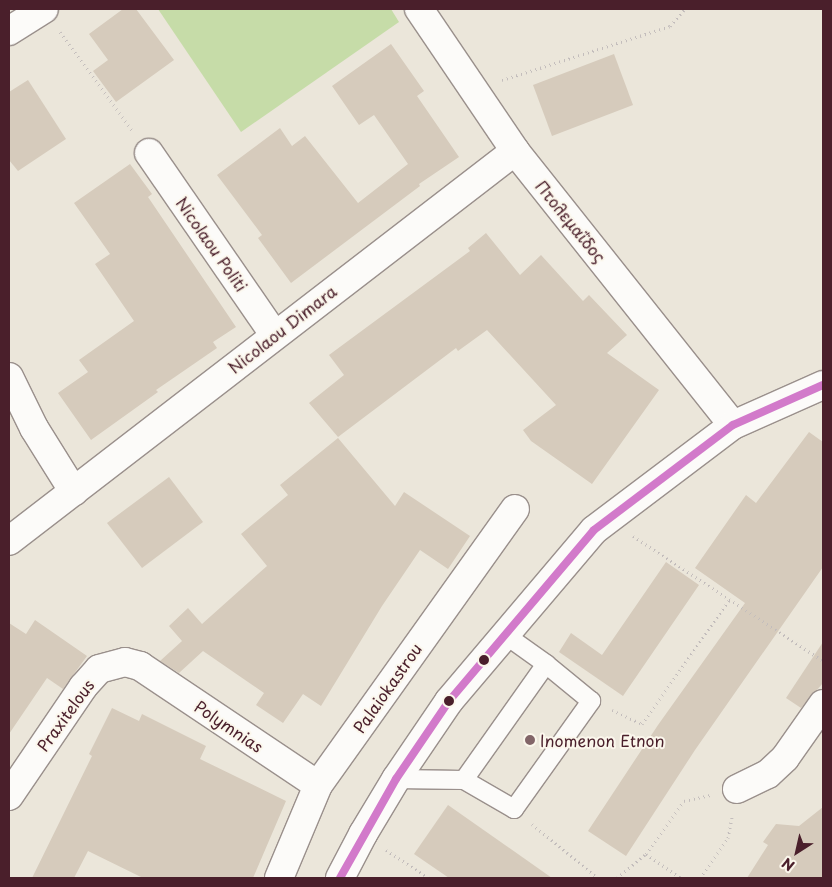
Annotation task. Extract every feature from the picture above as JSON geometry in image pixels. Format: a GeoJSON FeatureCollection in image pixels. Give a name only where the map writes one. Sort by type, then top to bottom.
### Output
{"type":"FeatureCollection","features":[{"type":"Feature","properties":{"kind":"street"},"geometry":{"type":"LineString","coordinates":[[9,31],[44,9]]}},
{"type":"Feature","properties":{"kind":"street","name":"Πτολεμαΐδος"},"geometry":{"type":"LineString","coordinates":[[419,9],[515,151],[733,425]]}},
{"type":"Feature","properties":{"kind":"street","name":"Nicolaou Dimara"},"geometry":{"type":"LineString","coordinates":[[9,541],[274,334],[515,151]]}},
{"type":"Feature","properties":{"kind":"street","name":"Nicolaou Politi"},"geometry":{"type":"LineString","coordinates":[[149,153],[274,334]]}},
{"type":"Feature","properties":{"kind":"street"},"geometry":{"type":"LineString","coordinates":[[9,377],[34,428],[74,492]]}},
{"type":"Feature","properties":{"kind":"street"},"geometry":{"type":"LineString","coordinates":[[340,878],[362,834],[396,778],[449,701],[594,530],[733,425],[823,385]]}},
{"type":"Feature","properties":{"kind":"street","name":"Palaiokastrou"},"geometry":{"type":"LineString","coordinates":[[279,878],[318,785],[515,509]]}},
{"type":"Feature","properties":{"kind":"street","name":"Praxitelous"},"geometry":{"type":"LineString","coordinates":[[9,796],[83,687],[99,670],[125,662],[140,666]]}},
{"type":"Feature","properties":{"kind":"street","name":"Polymnias"},"geometry":{"type":"LineString","coordinates":[[140,666],[318,785]]}},
{"type":"Feature","properties":{"kind":"street"},"geometry":{"type":"LineString","coordinates":[[737,789],[768,774],[785,758],[823,704]]}},
{"type":"Feature","properties":{"kind":"lane"},"geometry":{"type":"LineString","coordinates":[[396,778],[464,780],[514,809],[591,701],[546,664],[504,634]]}},
{"type":"Feature","properties":{"kind":"lane"},"geometry":{"type":"LineString","coordinates":[[464,780],[546,664]]}},
{"type":"Feature","properties":{"kind":"path"},"geometry":{"type":"LineString","coordinates":[[44,9],[149,153]]}},
{"type":"Feature","properties":{"kind":"path"},"geometry":{"type":"LineString","coordinates":[[473,89],[670,26],[685,9]]}},
{"type":"Feature","properties":{"kind":"path"},"geometry":{"type":"LineString","coordinates":[[608,519],[823,661]]}},
{"type":"Feature","properties":{"kind":"path"},"geometry":{"type":"LineString","coordinates":[[591,701],[642,724],[730,599]]}},
{"type":"Feature","properties":{"kind":"path"},"geometry":{"type":"LineString","coordinates":[[617,878],[646,854],[684,801],[737,789],[728,838],[700,878]]}},
{"type":"Feature","properties":{"kind":"path"},"geometry":{"type":"LineString","coordinates":[[514,809],[598,878]]}},
{"type":"Feature","properties":{"kind":"path"},"geometry":{"type":"LineString","coordinates":[[362,834],[429,878]]}},
{"type":"Feature","properties":{"kind":"path"},"geometry":{"type":"LineString","coordinates":[[646,854],[681,878]]}},
{"type":"Feature","properties":{"kind":"green space"},"geometry":{"type":"Polygon","coordinates":[[[158,9],[391,9],[399,22],[241,132],[158,9]]]}},
{"type":"Feature","properties":{"kind":"building"},"geometry":{"type":"Polygon","coordinates":[[[123,9],[136,9],[174,60],[116,102],[93,71],[108,60],[89,34],[123,9]]]}},
{"type":"Feature","properties":{"kind":"building"},"geometry":{"type":"Polygon","coordinates":[[[391,44],[424,91],[417,96],[459,157],[419,184],[420,186],[291,283],[258,238],[262,235],[217,175],[280,128],[292,146],[305,136],[358,203],[408,164],[374,115],[359,125],[332,86],[391,44]]]}},
{"type":"Feature","properties":{"kind":"building"},"geometry":{"type":"Polygon","coordinates":[[[614,54],[633,105],[552,136],[533,85],[614,54]]]}},
{"type":"Feature","properties":{"kind":"building"},"geometry":{"type":"Polygon","coordinates":[[[28,80],[66,139],[18,171],[9,160],[9,92],[28,80]]]}},
{"type":"Feature","properties":{"kind":"building"},"geometry":{"type":"Polygon","coordinates":[[[130,164],[152,194],[148,197],[236,327],[213,342],[217,348],[156,390],[158,392],[91,440],[58,393],[88,372],[79,360],[134,321],[95,264],[110,254],[74,203],[130,164]]]}},
{"type":"Feature","properties":{"kind":"building"},"geometry":{"type":"Polygon","coordinates":[[[486,233],[520,275],[541,255],[583,301],[589,295],[627,335],[607,353],[659,390],[592,484],[531,441],[523,430],[556,405],[487,330],[458,351],[456,348],[338,437],[309,403],[344,375],[329,355],[470,251],[468,248],[486,233]]]}},
{"type":"Feature","properties":{"kind":"building"},"geometry":{"type":"Polygon","coordinates":[[[809,432],[823,442],[823,567],[695,750],[626,856],[588,831],[658,725],[745,603],[695,568],[746,495],[756,503],[809,432]]]}},
{"type":"Feature","properties":{"kind":"building"},"geometry":{"type":"Polygon","coordinates":[[[338,438],[395,506],[404,492],[470,536],[448,569],[420,550],[382,606],[321,706],[303,694],[283,723],[256,705],[264,693],[203,651],[179,673],[160,661],[182,641],[169,626],[188,608],[202,624],[267,566],[241,534],[288,495],[280,485],[338,438]]]}},
{"type":"Feature","properties":{"kind":"building"},"geometry":{"type":"Polygon","coordinates":[[[169,477],[203,522],[142,568],[107,523],[169,477]]]}},
{"type":"Feature","properties":{"kind":"building"},"geometry":{"type":"Polygon","coordinates":[[[666,562],[699,585],[623,696],[559,652],[571,633],[602,655],[666,562]]]}},
{"type":"Feature","properties":{"kind":"building"},"geometry":{"type":"Polygon","coordinates":[[[35,620],[87,656],[63,689],[47,678],[9,734],[9,623],[26,634],[35,620]]]}},
{"type":"Feature","properties":{"kind":"building"},"geometry":{"type":"Polygon","coordinates":[[[823,642],[823,683],[801,708],[786,698],[823,642]]]}},
{"type":"Feature","properties":{"kind":"building"},"geometry":{"type":"Polygon","coordinates":[[[112,708],[139,721],[142,714],[206,746],[200,759],[286,801],[253,878],[143,878],[88,851],[74,878],[32,878],[92,756],[89,754],[112,708]]]}},
{"type":"Feature","properties":{"kind":"building"},"geometry":{"type":"Polygon","coordinates":[[[448,805],[552,878],[449,878],[414,854],[448,805]]]}},
{"type":"Feature","properties":{"kind":"building"},"geometry":{"type":"Polygon","coordinates":[[[823,807],[823,878],[747,878],[768,845],[763,842],[776,824],[799,826],[823,807]]]}},
{"type":"Feature","properties":{"kind":"transit line"},"geometry":{"type":"LineString","coordinates":[[340,878],[396,779],[449,701],[594,530],[733,425],[823,385]]}},
{"type":"Feature","properties":{"kind":"place","name":"Inomenon Etnon"},"geometry":{"type":"Point","coordinates":[530,740]}}]}
